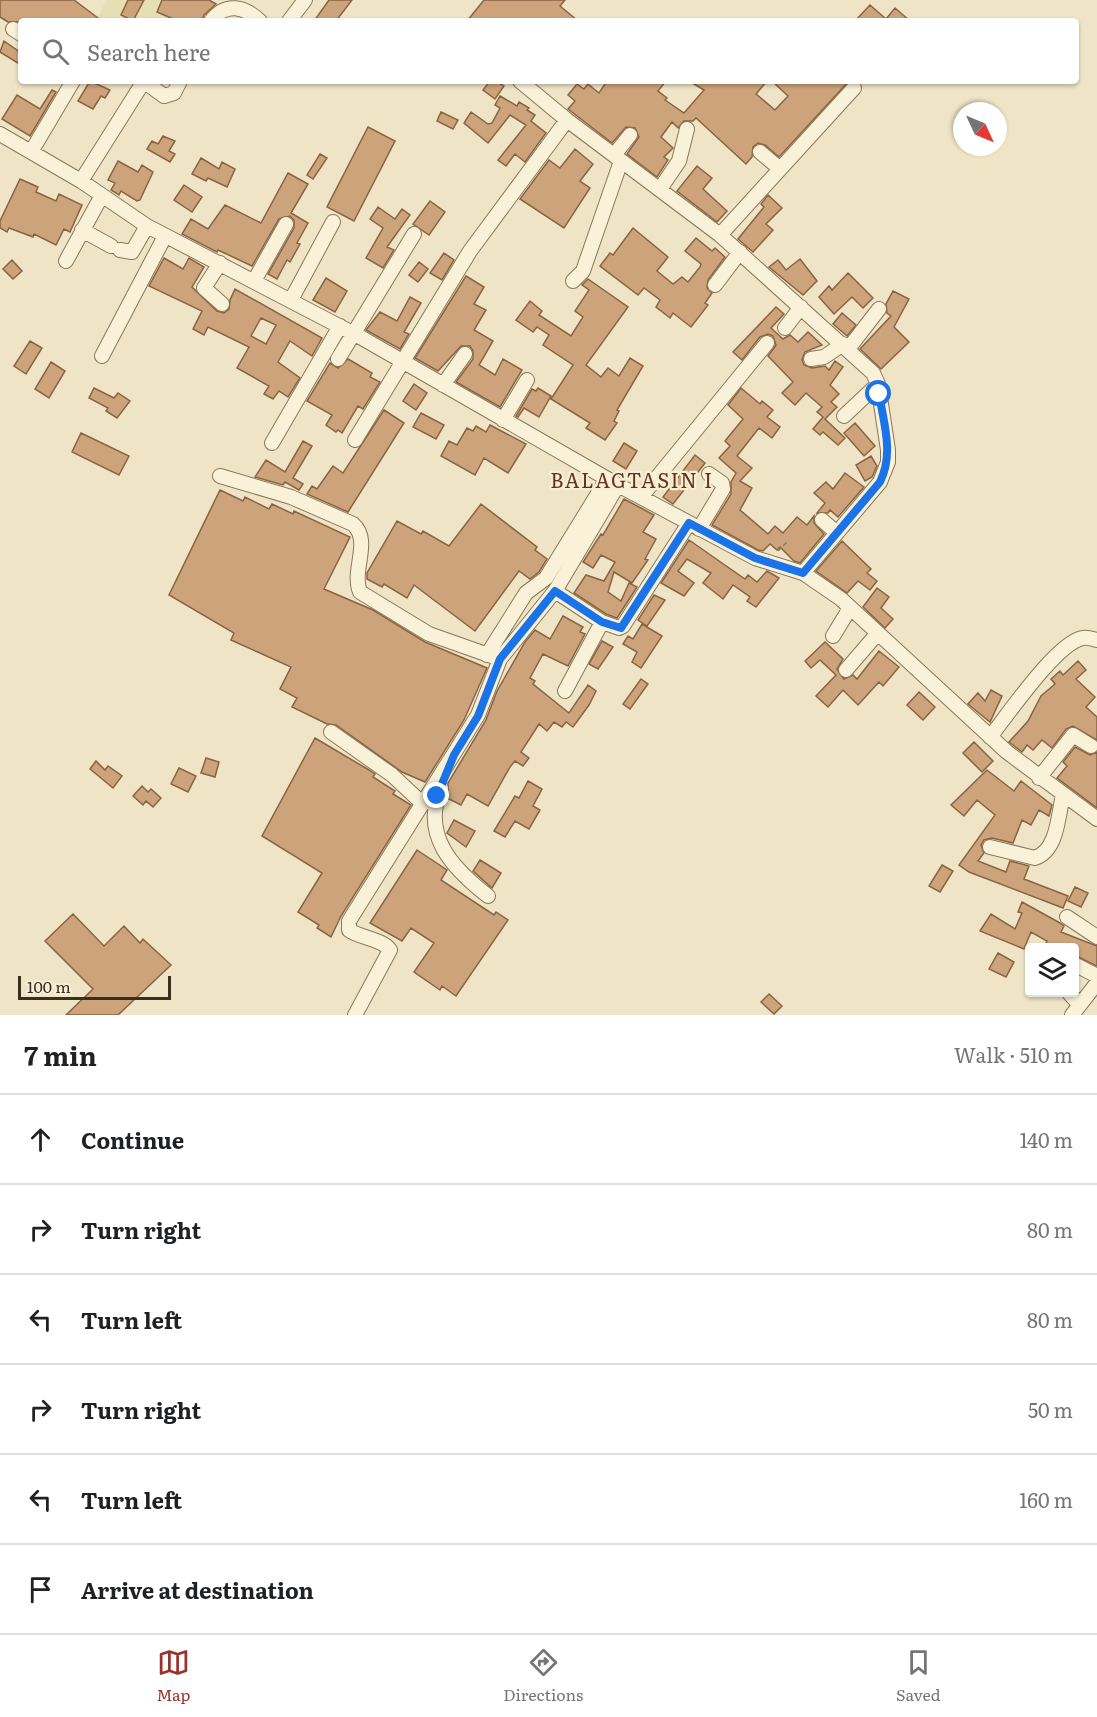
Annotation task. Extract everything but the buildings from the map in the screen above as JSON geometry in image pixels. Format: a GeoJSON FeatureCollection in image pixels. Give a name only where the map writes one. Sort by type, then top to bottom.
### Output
{"type":"FeatureCollection","features":[{"type":"Feature","properties":{"kind":"street"},"geometry":{"type":"LineString","coordinates":[[291,18],[305,0]]}},
{"type":"Feature","properties":{"kind":"street"},"geometry":{"type":"LineString","coordinates":[[214,18],[222,11],[236,8],[247,9],[257,18]]}},
{"type":"Feature","properties":{"kind":"street"},"geometry":{"type":"LineString","coordinates":[[31,152],[71,84]]}},
{"type":"Feature","properties":{"kind":"street"},"geometry":{"type":"LineString","coordinates":[[81,181],[142,84]]}},
{"type":"Feature","properties":{"kind":"street"},"geometry":{"type":"LineString","coordinates":[[148,84],[164,96],[174,93],[178,84]]}},
{"type":"Feature","properties":{"kind":"street"},"geometry":{"type":"LineString","coordinates":[[524,84],[567,120],[720,235],[873,373],[878,384],[888,450],[885,471],[803,573]]}},
{"type":"Feature","properties":{"kind":"street"},"geometry":{"type":"LineString","coordinates":[[720,235],[778,168],[854,88]]}},
{"type":"Feature","properties":{"kind":"street"},"geometry":{"type":"LineString","coordinates":[[355,440],[470,250],[567,120]]}},
{"type":"Feature","properties":{"kind":"street"},"geometry":{"type":"LineString","coordinates":[[660,189],[679,161],[687,129]]}},
{"type":"Feature","properties":{"kind":"street"},"geometry":{"type":"LineString","coordinates":[[573,281],[585,267],[617,158],[630,135]]}},
{"type":"Feature","properties":{"kind":"street"},"geometry":{"type":"LineString","coordinates":[[0,136],[81,181],[101,197],[147,226],[340,326],[612,482],[755,558],[803,573],[850,608],[990,737],[1039,778],[1097,819]]}},
{"type":"Feature","properties":{"kind":"street"},"geometry":{"type":"LineString","coordinates":[[760,152],[778,168]]}},
{"type":"Feature","properties":{"kind":"street"},"geometry":{"type":"LineString","coordinates":[[66,261],[101,197]]}},
{"type":"Feature","properties":{"kind":"street"},"geometry":{"type":"LineString","coordinates":[[291,300],[333,222]]}},
{"type":"Feature","properties":{"kind":"street"},"geometry":{"type":"LineString","coordinates":[[252,279],[281,225]]}},
{"type":"Feature","properties":{"kind":"street"},"geometry":{"type":"LineString","coordinates":[[82,230],[116,248],[132,252],[147,226]]}},
{"type":"Feature","properties":{"kind":"street"},"geometry":{"type":"LineString","coordinates":[[338,359],[414,234]]}},
{"type":"Feature","properties":{"kind":"street"},"geometry":{"type":"LineString","coordinates":[[102,356],[165,236]]}},
{"type":"Feature","properties":{"kind":"street"},"geometry":{"type":"LineString","coordinates":[[715,285],[740,252]]}},
{"type":"Feature","properties":{"kind":"street"},"geometry":{"type":"LineString","coordinates":[[220,263],[204,285],[206,292],[222,304]]}},
{"type":"Feature","properties":{"kind":"street"},"geometry":{"type":"LineString","coordinates":[[784,323],[798,304]]}},
{"type":"Feature","properties":{"kind":"street"},"geometry":{"type":"LineString","coordinates":[[811,359],[824,357],[846,347],[879,309]]}},
{"type":"Feature","properties":{"kind":"street"},"geometry":{"type":"LineString","coordinates":[[272,442],[340,326]]}},
{"type":"Feature","properties":{"kind":"street"},"geometry":{"type":"LineString","coordinates":[[641,497],[766,343]]}},
{"type":"Feature","properties":{"kind":"street"},"geometry":{"type":"LineString","coordinates":[[443,385],[465,354]]}},
{"type":"Feature","properties":{"kind":"street"},"geometry":{"type":"LineString","coordinates":[[503,420],[527,380]]}},
{"type":"Feature","properties":{"kind":"street"},"geometry":{"type":"LineString","coordinates":[[844,417],[878,384]]}},
{"type":"Feature","properties":{"kind":"street"},"geometry":{"type":"LineString","coordinates":[[555,591],[602,622],[619,628],[623,626],[723,489],[722,483],[709,474]]}},
{"type":"Feature","properties":{"kind":"street"},"geometry":{"type":"LineString","coordinates":[[220,476],[291,497],[353,524],[359,530],[361,544],[356,582],[360,592],[429,634],[493,657]]}},
{"type":"Feature","properties":{"kind":"street"},"geometry":{"type":"LineString","coordinates":[[493,657],[555,591],[612,482]]}},
{"type":"Feature","properties":{"kind":"street"},"geometry":{"type":"LineString","coordinates":[[355,1015],[390,950],[387,946],[356,935],[349,930],[349,921],[478,716],[493,657],[526,593],[546,578],[612,482]]}},
{"type":"Feature","properties":{"kind":"street"},"geometry":{"type":"LineString","coordinates":[[822,520],[837,533]]}},
{"type":"Feature","properties":{"kind":"street"},"geometry":{"type":"LineString","coordinates":[[833,636],[850,608]]}},
{"type":"Feature","properties":{"kind":"street"},"geometry":{"type":"LineString","coordinates":[[565,691],[602,622]]}},
{"type":"Feature","properties":{"kind":"street"},"geometry":{"type":"LineString","coordinates":[[846,670],[877,634]]}},
{"type":"Feature","properties":{"kind":"street"},"geometry":{"type":"LineString","coordinates":[[990,737],[1042,671],[1067,646],[1083,638],[1097,640]]}},
{"type":"Feature","properties":{"kind":"street"},"geometry":{"type":"LineString","coordinates":[[332,732],[392,775],[423,804]]}},
{"type":"Feature","properties":{"kind":"street"},"geometry":{"type":"LineString","coordinates":[[1039,778],[1073,735],[1091,746]]}},
{"type":"Feature","properties":{"kind":"street"},"geometry":{"type":"LineString","coordinates":[[454,755],[437,796],[433,818],[439,840],[452,861],[467,880],[488,896]]}},
{"type":"Feature","properties":{"kind":"street"},"geometry":{"type":"LineString","coordinates":[[990,847],[1035,858],[1040,857],[1052,842],[1063,795]]}},
{"type":"Feature","properties":{"kind":"street"},"geometry":{"type":"LineString","coordinates":[[1067,917],[1097,937]]}},
{"type":"Feature","properties":{"kind":"street"},"geometry":{"type":"LineString","coordinates":[[1079,967],[1097,976]]}},
{"type":"Feature","properties":{"kind":"street"},"geometry":{"type":"LineString","coordinates":[[1076,1010],[1097,983]]}},
{"type":"Feature","properties":{"kind":"shaded area"},"geometry":{"type":"Polygon","coordinates":[[[107,0],[171,0],[184,18],[101,18],[98,16],[107,0]]]}},
{"type":"Feature","properties":{"kind":"district","name":"BALAGTASIN I"},"geometry":{"type":"Point","coordinates":[632,481]}},
{"type":"Feature","properties":{"kind":"route"},"geometry":{"type":"LineString","coordinates":[[437,796],[454,755],[478,716],[500,659],[555,591],[602,622],[621,628],[689,523],[755,558],[803,573],[880,482],[885,471],[888,450],[879,394]]}}]}
